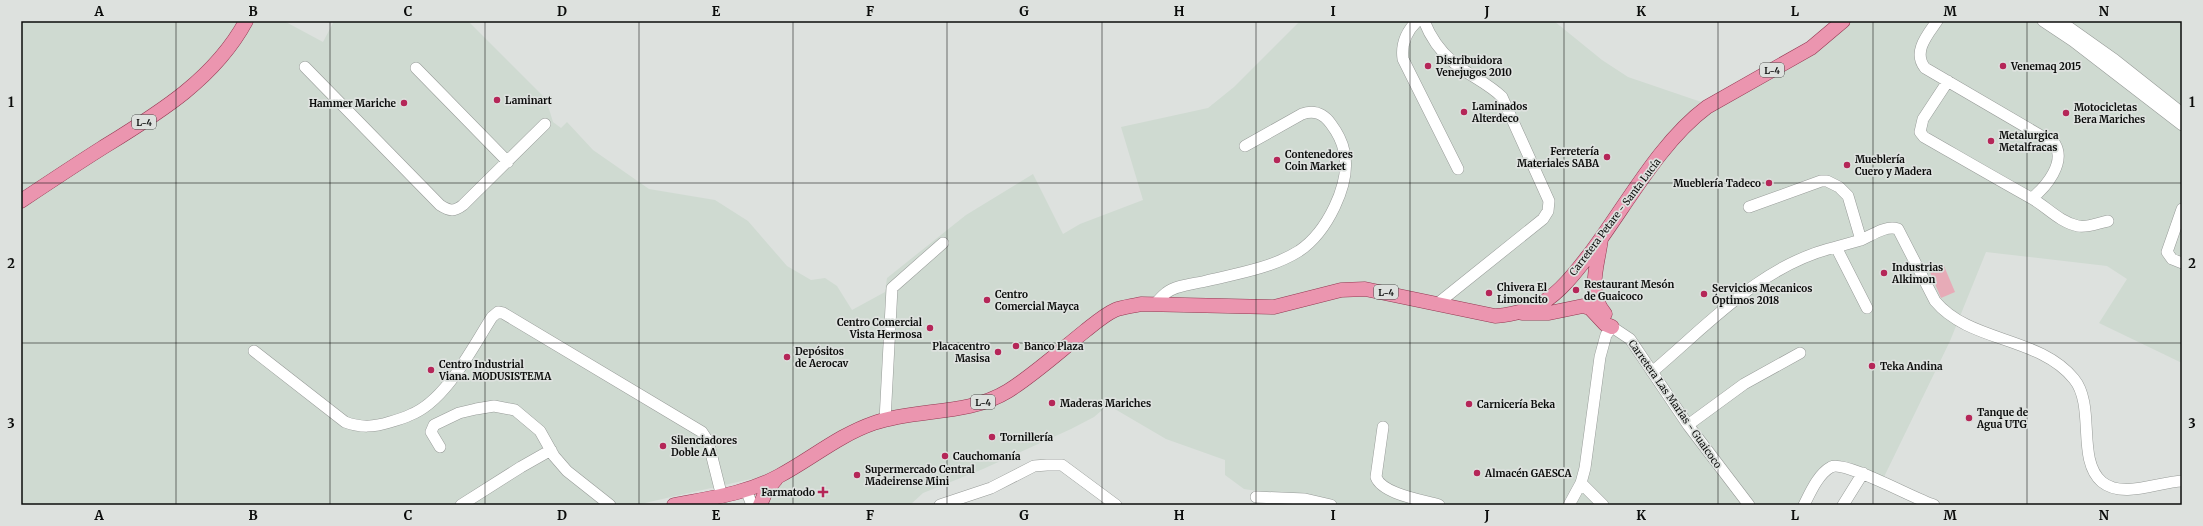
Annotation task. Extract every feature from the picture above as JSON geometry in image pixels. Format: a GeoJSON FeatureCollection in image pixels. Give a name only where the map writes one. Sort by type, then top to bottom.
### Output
{"type":"FeatureCollection","features":[{"type":"Feature","properties":{"kind":"main road","name":"L-4"},"geometry":{"type":"LineString","coordinates":[[21,201],[157,114],[191,88],[218,61],[246,21]]}},
{"type":"Feature","properties":{"kind":"main road","name":"Carretera Petare - Santa Lucía"},"geometry":{"type":"LineString","coordinates":[[778,476],[843,436],[885,420],[967,407],[987,401],[1009,390],[1114,310],[1141,304],[1274,307],[1341,290],[1365,289],[1495,316],[1518,312],[1541,303],[1554,294],[1570,278],[1663,152],[1692,118],[1707,107],[1811,48],[1844,21]]}},
{"type":"Feature","properties":{"kind":"main road"},"geometry":{"type":"LineString","coordinates":[[1601,238],[1595,277],[1595,299],[1612,326]]}},
{"type":"Feature","properties":{"kind":"main road"},"geometry":{"type":"LineString","coordinates":[[1518,312],[1549,313],[1583,306],[1590,308],[1605,324],[1612,326]]}},
{"type":"Feature","properties":{"kind":"main road","name":"L-4"},"geometry":{"type":"LineString","coordinates":[[724,501],[778,476]]}},
{"type":"Feature","properties":{"kind":"main road"},"geometry":{"type":"LineString","coordinates":[[760,505],[766,491],[778,476]]}},
{"type":"Feature","properties":{"kind":"main road"},"geometry":{"type":"LineString","coordinates":[[674,505],[707,500],[724,501]]}},
{"type":"Feature","properties":{"kind":"street"},"geometry":{"type":"LineString","coordinates":[[1416,21],[1405,37],[1402,49],[1403,59],[1458,169]]}},
{"type":"Feature","properties":{"kind":"street"},"geometry":{"type":"LineString","coordinates":[[1424,21],[1436,44],[1452,62],[1492,87],[1502,98],[1549,201],[1548,211],[1543,218],[1437,304]]}},
{"type":"Feature","properties":{"kind":"street"},"geometry":{"type":"LineString","coordinates":[[1937,21],[1925,39],[1920,57],[1925,68],[2055,144],[2058,157],[2056,168],[2050,179],[2032,198]]}},
{"type":"Feature","properties":{"kind":"street"},"geometry":{"type":"LineString","coordinates":[[2043,21],[2073,41],[2182,125]]}},
{"type":"Feature","properties":{"kind":"street"},"geometry":{"type":"LineString","coordinates":[[2060,21],[2115,60],[2182,113]]}},
{"type":"Feature","properties":{"kind":"street"},"geometry":{"type":"LineString","coordinates":[[305,67],[440,205],[449,210],[456,210],[462,205],[508,162],[545,124]]}},
{"type":"Feature","properties":{"kind":"street"},"geometry":{"type":"LineString","coordinates":[[416,68],[508,162]]}},
{"type":"Feature","properties":{"kind":"street"},"geometry":{"type":"LineString","coordinates":[[1948,81],[1923,119],[1920,132],[1924,137],[2032,198],[2051,213],[2077,226],[2086,226],[2108,221]]}},
{"type":"Feature","properties":{"kind":"street"},"geometry":{"type":"LineString","coordinates":[[1155,304],[1166,293],[1178,288],[1246,271],[1298,251],[1312,241],[1327,220],[1339,197],[1345,169],[1344,151],[1338,135],[1321,114],[1310,111],[1302,114],[1245,146]]}},
{"type":"Feature","properties":{"kind":"street"},"geometry":{"type":"LineString","coordinates":[[1749,207],[1821,181],[1827,181],[1839,188],[1848,196],[1861,240]]}},
{"type":"Feature","properties":{"kind":"street"},"geometry":{"type":"LineString","coordinates":[[2182,209],[2167,252],[2172,259],[2182,263]]}},
{"type":"Feature","properties":{"kind":"street"},"geometry":{"type":"LineString","coordinates":[[1652,372],[1756,284],[1787,265],[1823,250],[1861,240],[1893,227],[1898,230],[1935,301],[1944,311],[1961,321],[2046,357],[2070,374],[2079,386],[2084,398],[2089,455],[2101,481],[2115,489],[2130,489],[2182,481]]}},
{"type":"Feature","properties":{"kind":"street"},"geometry":{"type":"LineString","coordinates":[[885,420],[892,288],[943,243]]}},
{"type":"Feature","properties":{"kind":"street"},"geometry":{"type":"LineString","coordinates":[[1836,247],[1867,308]]}},
{"type":"Feature","properties":{"kind":"street"},"geometry":{"type":"LineString","coordinates":[[254,351],[345,422],[356,426],[374,427],[412,415],[437,396],[456,374],[492,317],[498,312],[503,313],[702,432],[708,441],[724,501]]}},
{"type":"Feature","properties":{"kind":"street"},"geometry":{"type":"LineString","coordinates":[[1566,505],[1581,483],[1586,468],[1600,357],[1606,335],[1612,326]]}},
{"type":"Feature","properties":{"kind":"street","name":"Carretera Las Marías - Guaicoco"},"geometry":{"type":"LineString","coordinates":[[1612,326],[1630,339],[1688,425],[1749,505]]}},
{"type":"Feature","properties":{"kind":"street"},"geometry":{"type":"LineString","coordinates":[[1688,425],[1744,384],[1800,352]]}},
{"type":"Feature","properties":{"kind":"street"},"geometry":{"type":"LineString","coordinates":[[440,447],[430,432],[434,425],[459,413],[494,406],[515,410],[540,431],[551,450],[567,471],[610,505]]}},
{"type":"Feature","properties":{"kind":"street"},"geometry":{"type":"LineString","coordinates":[[1383,427],[1376,477],[1379,484],[1386,489],[1439,505]]}},
{"type":"Feature","properties":{"kind":"street"},"geometry":{"type":"LineString","coordinates":[[461,505],[551,450]]}},
{"type":"Feature","properties":{"kind":"street"},"geometry":{"type":"LineString","coordinates":[[940,505],[991,488],[1034,466],[1062,465],[1116,505]]}},
{"type":"Feature","properties":{"kind":"street"},"geometry":{"type":"LineString","coordinates":[[1804,505],[1813,488],[1831,467],[1838,465],[1863,473],[1913,498],[1934,505]]}},
{"type":"Feature","properties":{"kind":"street"},"geometry":{"type":"LineString","coordinates":[[1843,505],[1863,473]]}},
{"type":"Feature","properties":{"kind":"street"},"geometry":{"type":"LineString","coordinates":[[1581,483],[1603,505]]}},
{"type":"Feature","properties":{"kind":"street"},"geometry":{"type":"LineString","coordinates":[[746,490],[752,505]]}},
{"type":"Feature","properties":{"kind":"street"},"geometry":{"type":"LineString","coordinates":[[1256,497],[1306,498],[1331,505]]}},
{"type":"Feature","properties":{"kind":"shaded area"},"geometry":{"type":"Polygon","coordinates":[[[21,21],[284,21],[323,42],[334,21],[468,21],[546,99],[553,122],[561,128],[567,122],[593,150],[649,189],[715,200],[748,221],[787,266],[811,280],[825,278],[837,286],[852,310],[885,292],[887,278],[966,215],[1033,174],[1063,234],[1080,224],[1143,200],[1121,127],[1208,108],[1234,87],[1300,21],[1554,21],[1602,60],[1628,77],[1713,106],[1845,21],[2182,21],[2182,363],[2099,323],[2127,279],[2107,266],[1986,252],[1950,341],[1882,481],[1851,463],[1843,461],[1829,463],[1799,505],[1321,505],[1303,498],[1244,489],[1225,475],[1225,460],[1166,439],[1108,405],[1094,417],[1071,429],[983,469],[923,493],[910,505],[759,505],[751,479],[636,505],[21,505],[21,21]]]}},
{"type":"Feature","properties":{"kind":"shaded area"},"geometry":{"type":"Polygon","coordinates":[[[1944,266],[1955,292],[1941,298],[1930,272],[1944,266]]]}},
{"type":"Feature","properties":{"kind":"place","name":"Distribuidora Venejugos 2010"},"geometry":{"type":"Point","coordinates":[1428,66]}},
{"type":"Feature","properties":{"kind":"place","name":"Venemaq 2015"},"geometry":{"type":"Point","coordinates":[2003,66]}},
{"type":"Feature","properties":{"kind":"place","name":"Laminart"},"geometry":{"type":"Point","coordinates":[497,100]}},
{"type":"Feature","properties":{"kind":"place","name":"Hammer Mariche"},"geometry":{"type":"Point","coordinates":[404,103]}},
{"type":"Feature","properties":{"kind":"place","name":"Laminados Alterdeco"},"geometry":{"type":"Point","coordinates":[1464,112]}},
{"type":"Feature","properties":{"kind":"place","name":"Motocicletas Bera Mariches"},"geometry":{"type":"Point","coordinates":[2066,113]}},
{"type":"Feature","properties":{"kind":"place","name":"Metalurgica Metalfracas"},"geometry":{"type":"Point","coordinates":[1991,141]}},
{"type":"Feature","properties":{"kind":"place","name":"Ferretería Materiales SABA"},"geometry":{"type":"Point","coordinates":[1607,157]}},
{"type":"Feature","properties":{"kind":"place","name":"Contenedores Coin Market"},"geometry":{"type":"Point","coordinates":[1277,160]}},
{"type":"Feature","properties":{"kind":"place","name":"Mueblería Cuero y Madera"},"geometry":{"type":"Point","coordinates":[1847,165]}},
{"type":"Feature","properties":{"kind":"place","name":"Mueblería Tadeco"},"geometry":{"type":"Point","coordinates":[1769,183]}},
{"type":"Feature","properties":{"kind":"place","name":"Industrias Alkimon"},"geometry":{"type":"Point","coordinates":[1884,273]}},
{"type":"Feature","properties":{"kind":"place","name":"Restaurant Mesón de Guaicoco"},"geometry":{"type":"Point","coordinates":[1576,290]}},
{"type":"Feature","properties":{"kind":"place","name":"Chivera El Limoncito"},"geometry":{"type":"Point","coordinates":[1489,293]}},
{"type":"Feature","properties":{"kind":"place","name":"Servicios Mecanicos Óptimos 2018"},"geometry":{"type":"Point","coordinates":[1704,294]}},
{"type":"Feature","properties":{"kind":"place","name":"Centro Comercial Mayca"},"geometry":{"type":"Point","coordinates":[987,300]}},
{"type":"Feature","properties":{"kind":"place","name":"Centro Comercial Vista Hermosa"},"geometry":{"type":"Point","coordinates":[930,328]}},
{"type":"Feature","properties":{"kind":"place","name":"Banco Plaza"},"geometry":{"type":"Point","coordinates":[1016,346]}},
{"type":"Feature","properties":{"kind":"place","name":"Placacentro Masisa"},"geometry":{"type":"Point","coordinates":[998,352]}},
{"type":"Feature","properties":{"kind":"place","name":"Depósitos de Aerocav"},"geometry":{"type":"Point","coordinates":[787,357]}},
{"type":"Feature","properties":{"kind":"place","name":"Teka Andina"},"geometry":{"type":"Point","coordinates":[1872,366]}},
{"type":"Feature","properties":{"kind":"place","name":"Centro Industrial Viana. MODUSISTEMA"},"geometry":{"type":"Point","coordinates":[431,370]}},
{"type":"Feature","properties":{"kind":"place","name":"Maderas Mariches"},"geometry":{"type":"Point","coordinates":[1052,403]}},
{"type":"Feature","properties":{"kind":"place","name":"Carnicería Beka"},"geometry":{"type":"Point","coordinates":[1469,404]}},
{"type":"Feature","properties":{"kind":"place","name":"Tanque de Agua UTG"},"geometry":{"type":"Point","coordinates":[1969,418]}},
{"type":"Feature","properties":{"kind":"place","name":"Tornillería"},"geometry":{"type":"Point","coordinates":[992,437]}},
{"type":"Feature","properties":{"kind":"place","name":"Silenciadores Doble AA"},"geometry":{"type":"Point","coordinates":[663,446]}},
{"type":"Feature","properties":{"kind":"place","name":"Cauchomanía"},"geometry":{"type":"Point","coordinates":[945,456]}},
{"type":"Feature","properties":{"kind":"place","name":"Almacén GAESCA"},"geometry":{"type":"Point","coordinates":[1477,473]}},
{"type":"Feature","properties":{"kind":"place","name":"Supermercado Central Madeirense Mini"},"geometry":{"type":"Point","coordinates":[857,475]}},
{"type":"Feature","properties":{"kind":"place","name":"Farmatodo"},"geometry":{"type":"Point","coordinates":[823,492]}}]}
